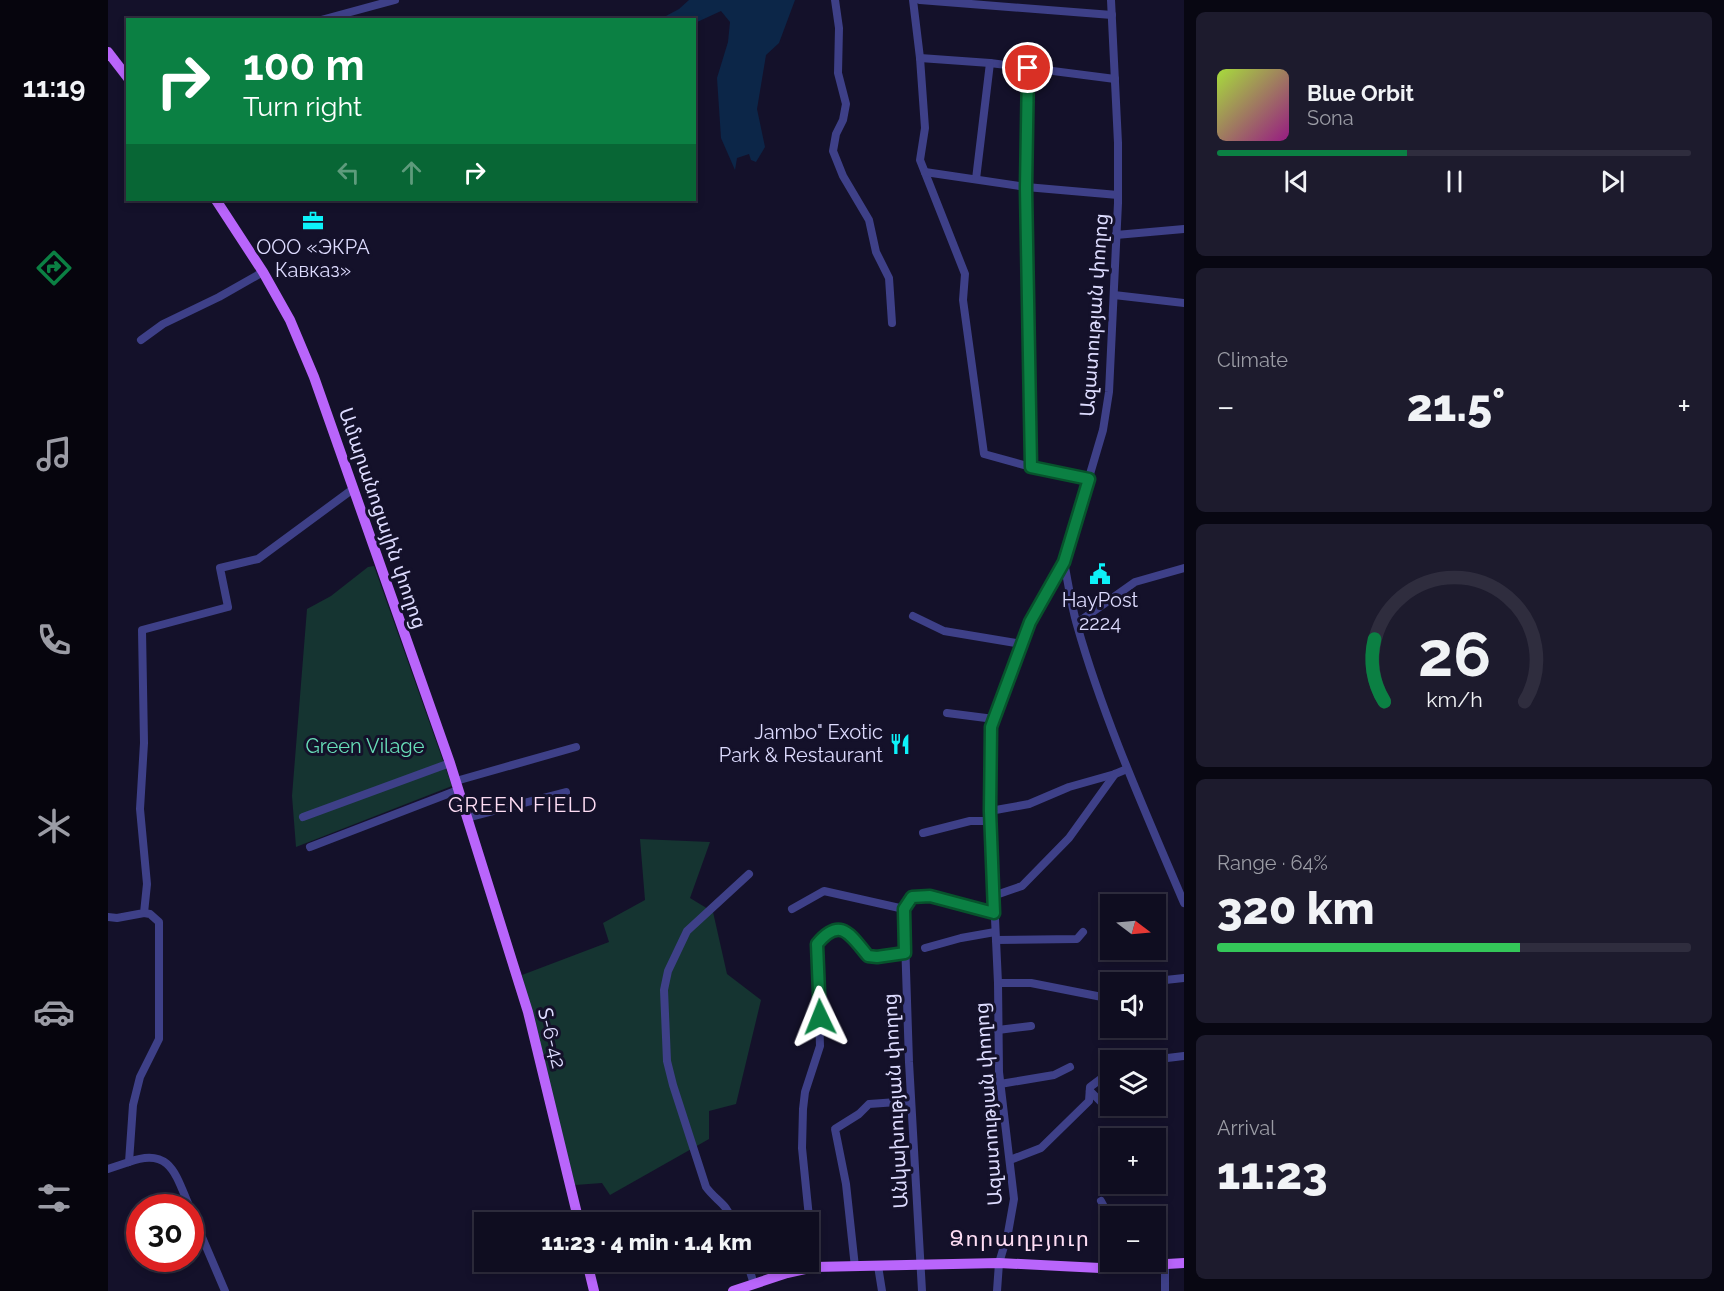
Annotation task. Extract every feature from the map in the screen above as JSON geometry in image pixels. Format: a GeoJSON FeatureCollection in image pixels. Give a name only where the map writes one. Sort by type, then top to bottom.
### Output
{"type":"FeatureCollection","features":[{"type":"Feature","properties":{"kind":"main road"},"geometry":{"type":"LineString","coordinates":[[108,52],[126,75]]}},
{"type":"Feature","properties":{"kind":"main road","name":"Ամարանոցային փողոց"},"geometry":{"type":"LineString","coordinates":[[217,201],[263,272],[290,320],[314,377],[450,763],[482,864]]}},
{"type":"Feature","properties":{"kind":"main road","name":"Տ-6-42"},"geometry":{"type":"LineString","coordinates":[[482,864],[528,1012],[577,1212]]}},
{"type":"Feature","properties":{"kind":"main road"},"geometry":{"type":"LineString","coordinates":[[819,1267],[999,1263],[1100,1268]]}},
{"type":"Feature","properties":{"kind":"main road"},"geometry":{"type":"LineString","coordinates":[[1166,1265],[1184,1263]]}},
{"type":"Feature","properties":{"kind":"main road"},"geometry":{"type":"LineString","coordinates":[[589,1272],[594,1291]]}},
{"type":"Feature","properties":{"kind":"main road"},"geometry":{"type":"LineString","coordinates":[[733,1291],[792,1272]]}},
{"type":"Feature","properties":{"kind":"street"},"geometry":{"type":"LineString","coordinates":[[328,18],[395,0]]}},
{"type":"Feature","properties":{"kind":"street"},"geometry":{"type":"LineString","coordinates":[[835,0],[839,28],[838,65],[846,104],[833,151],[843,176],[869,220],[876,252],[889,278],[892,323]]}},
{"type":"Feature","properties":{"kind":"street"},"geometry":{"type":"LineString","coordinates":[[913,0],[925,128],[920,160],[965,274],[963,300],[984,454],[1089,479]]}},
{"type":"Feature","properties":{"kind":"street"},"geometry":{"type":"LineString","coordinates":[[920,0],[1112,15]]}},
{"type":"Feature","properties":{"kind":"street","name":"Ազատության փողոց"},"geometry":{"type":"LineString","coordinates":[[998,1291],[999,1263],[1008,1233],[1014,1199],[1000,1084],[998,983],[990,821],[991,727],[1030,622],[1064,562],[1103,430],[1109,392],[1118,195],[1118,143],[1111,0]]}},
{"type":"Feature","properties":{"kind":"street"},"geometry":{"type":"LineString","coordinates":[[920,58],[990,63],[1115,79]]}},
{"type":"Feature","properties":{"kind":"street"},"geometry":{"type":"LineString","coordinates":[[976,179],[990,63]]}},
{"type":"Feature","properties":{"kind":"street"},"geometry":{"type":"LineString","coordinates":[[1028,68],[1026,188],[1031,467]]}},
{"type":"Feature","properties":{"kind":"street"},"geometry":{"type":"LineString","coordinates":[[925,172],[1026,188],[1118,195]]}},
{"type":"Feature","properties":{"kind":"street"},"geometry":{"type":"LineString","coordinates":[[1116,235],[1184,229]]}},
{"type":"Feature","properties":{"kind":"street"},"geometry":{"type":"LineString","coordinates":[[141,340],[163,324],[219,297],[263,272]]}},
{"type":"Feature","properties":{"kind":"street"},"geometry":{"type":"LineString","coordinates":[[1114,295],[1184,303]]}},
{"type":"Feature","properties":{"kind":"street"},"geometry":{"type":"LineString","coordinates":[[144,913],[147,884],[140,809],[144,743],[142,630],[228,607],[220,568],[258,559],[353,489]]}},
{"type":"Feature","properties":{"kind":"street"},"geometry":{"type":"LineString","coordinates":[[1064,562],[1077,623],[1097,689],[1127,769],[1184,903]]}},
{"type":"Feature","properties":{"kind":"street"},"geometry":{"type":"LineString","coordinates":[[1077,623],[1135,582],[1184,568]]}},
{"type":"Feature","properties":{"kind":"street"},"geometry":{"type":"LineString","coordinates":[[913,616],[944,631],[1022,644]]}},
{"type":"Feature","properties":{"kind":"street"},"geometry":{"type":"LineString","coordinates":[[946,713],[994,719]]}},
{"type":"Feature","properties":{"kind":"street"},"geometry":{"type":"LineString","coordinates":[[310,847],[457,785],[576,747]]}},
{"type":"Feature","properties":{"kind":"street"},"geometry":{"type":"LineString","coordinates":[[303,818],[450,763]]}},
{"type":"Feature","properties":{"kind":"street"},"geometry":{"type":"LineString","coordinates":[[990,811],[1029,804],[1069,787],[1127,769]]}},
{"type":"Feature","properties":{"kind":"street"},"geometry":{"type":"LineString","coordinates":[[993,896],[1022,886],[1069,838],[1115,774]]}},
{"type":"Feature","properties":{"kind":"street"},"geometry":{"type":"LineString","coordinates":[[467,818],[566,792]]}},
{"type":"Feature","properties":{"kind":"street"},"geometry":{"type":"LineString","coordinates":[[923,833],[970,821],[990,821]]}},
{"type":"Feature","properties":{"kind":"street"},"geometry":{"type":"LineString","coordinates":[[729,1212],[706,1187],[673,1085],[668,1061],[664,990],[668,971],[687,931],[748,874]]}},
{"type":"Feature","properties":{"kind":"street"},"geometry":{"type":"LineString","coordinates":[[792,909],[824,891],[904,909],[912,897],[930,896],[994,913]]}},
{"type":"Feature","properties":{"kind":"street","name":"Անկախության փողոց"},"geometry":{"type":"LineString","coordinates":[[904,909],[911,1101],[922,1291]]}},
{"type":"Feature","properties":{"kind":"street"},"geometry":{"type":"LineString","coordinates":[[108,917],[117,918],[144,913],[150,914],[159,922],[159,1039],[140,1077],[133,1105],[129,1162]]}},
{"type":"Feature","properties":{"kind":"street"},"geometry":{"type":"LineString","coordinates":[[808,1212],[802,1148],[802,1109],[820,1046],[817,944],[829,932],[844,930],[849,932],[868,956],[905,953]]}},
{"type":"Feature","properties":{"kind":"street"},"geometry":{"type":"LineString","coordinates":[[925,948],[961,938],[996,936],[1077,939],[1083,932]]}},
{"type":"Feature","properties":{"kind":"street"},"geometry":{"type":"LineString","coordinates":[[1166,980],[1184,978]]}},
{"type":"Feature","properties":{"kind":"street"},"geometry":{"type":"LineString","coordinates":[[998,983],[1031,983],[1100,997]]}},
{"type":"Feature","properties":{"kind":"street"},"geometry":{"type":"LineString","coordinates":[[998,1030],[1031,1026]]}},
{"type":"Feature","properties":{"kind":"street"},"geometry":{"type":"LineString","coordinates":[[1166,1058],[1184,1056]]}},
{"type":"Feature","properties":{"kind":"street"},"geometry":{"type":"LineString","coordinates":[[1000,1084],[1054,1075],[1070,1067]]}},
{"type":"Feature","properties":{"kind":"street"},"geometry":{"type":"LineString","coordinates":[[1010,1160],[1041,1148],[1089,1101],[1090,1087],[1100,1080]]}},
{"type":"Feature","properties":{"kind":"street"},"geometry":{"type":"LineString","coordinates":[[1090,1090],[1100,1101]]}},
{"type":"Feature","properties":{"kind":"street"},"geometry":{"type":"LineString","coordinates":[[855,1267],[846,1184],[835,1129],[859,1114],[869,1104],[911,1101]]}},
{"type":"Feature","properties":{"kind":"street"},"geometry":{"type":"LineString","coordinates":[[108,1169],[142,1157],[161,1160],[172,1167],[184,1194]]}},
{"type":"Feature","properties":{"kind":"street"},"geometry":{"type":"LineString","coordinates":[[1101,1201],[1104,1206]]}},
{"type":"Feature","properties":{"kind":"street"},"geometry":{"type":"LineString","coordinates":[[204,1241],[225,1291]]}},
{"type":"Feature","properties":{"kind":"street"},"geometry":{"type":"LineString","coordinates":[[878,1266],[882,1291]]}},
{"type":"Feature","properties":{"kind":"street"},"geometry":{"type":"LineString","coordinates":[[750,1272],[753,1284]]}},
{"type":"Feature","properties":{"kind":"street"},"geometry":{"type":"LineString","coordinates":[[1165,1272],[1165,1291]]}},
{"type":"Feature","properties":{"kind":"green space","name":"Green Vilage"},"geometry":{"type":"Polygon","coordinates":[[[374,566],[452,786],[296,847],[292,796],[307,609],[331,596],[368,567],[374,566]]]}},
{"type":"Feature","properties":{"kind":"green space"},"geometry":{"type":"Polygon","coordinates":[[[640,839],[710,842],[690,898],[713,912],[727,974],[761,1000],[736,1104],[709,1111],[709,1139],[610,1195],[602,1183],[575,1185],[522,975],[609,942],[603,923],[645,900],[640,839]]]}},
{"type":"Feature","properties":{"kind":"water"},"geometry":{"type":"Polygon","coordinates":[[[689,0],[795,0],[779,43],[766,55],[757,109],[765,147],[756,162],[751,160],[749,154],[737,158],[735,170],[721,138],[717,78],[728,42],[730,22],[721,11],[696,23],[696,18],[667,18],[666,16],[689,0]]]}},
{"type":"Feature","properties":{"kind":"place","name":"ООО «ЭКРА Кавказ»"},"geometry":{"type":"Point","coordinates":[313,221]}},
{"type":"Feature","properties":{"kind":"place","name":"HayPost 2224"},"geometry":{"type":"Point","coordinates":[1100,574]}},
{"type":"Feature","properties":{"kind":"place","name":"Jambo\" Exotic Park & Restaurant"},"geometry":{"type":"Point","coordinates":[900,744]}},
{"type":"Feature","properties":{"kind":"district","name":"GREEN FIELD"},"geometry":{"type":"Point","coordinates":[523,804]}},
{"type":"Feature","properties":{"kind":"district","name":"Ձորաղբյուր"},"geometry":{"type":"Point","coordinates":[1020,1238]}},
{"type":"Feature","properties":{"kind":"route"},"geometry":{"type":"LineString","coordinates":[[820,1017],[817,944],[829,932],[844,930],[849,932],[868,956],[877,957],[905,953],[904,909],[912,897],[930,896],[994,913],[990,811],[991,727],[1030,622],[1064,562],[1089,479],[1031,467],[1026,188],[1028,68]]}}]}
